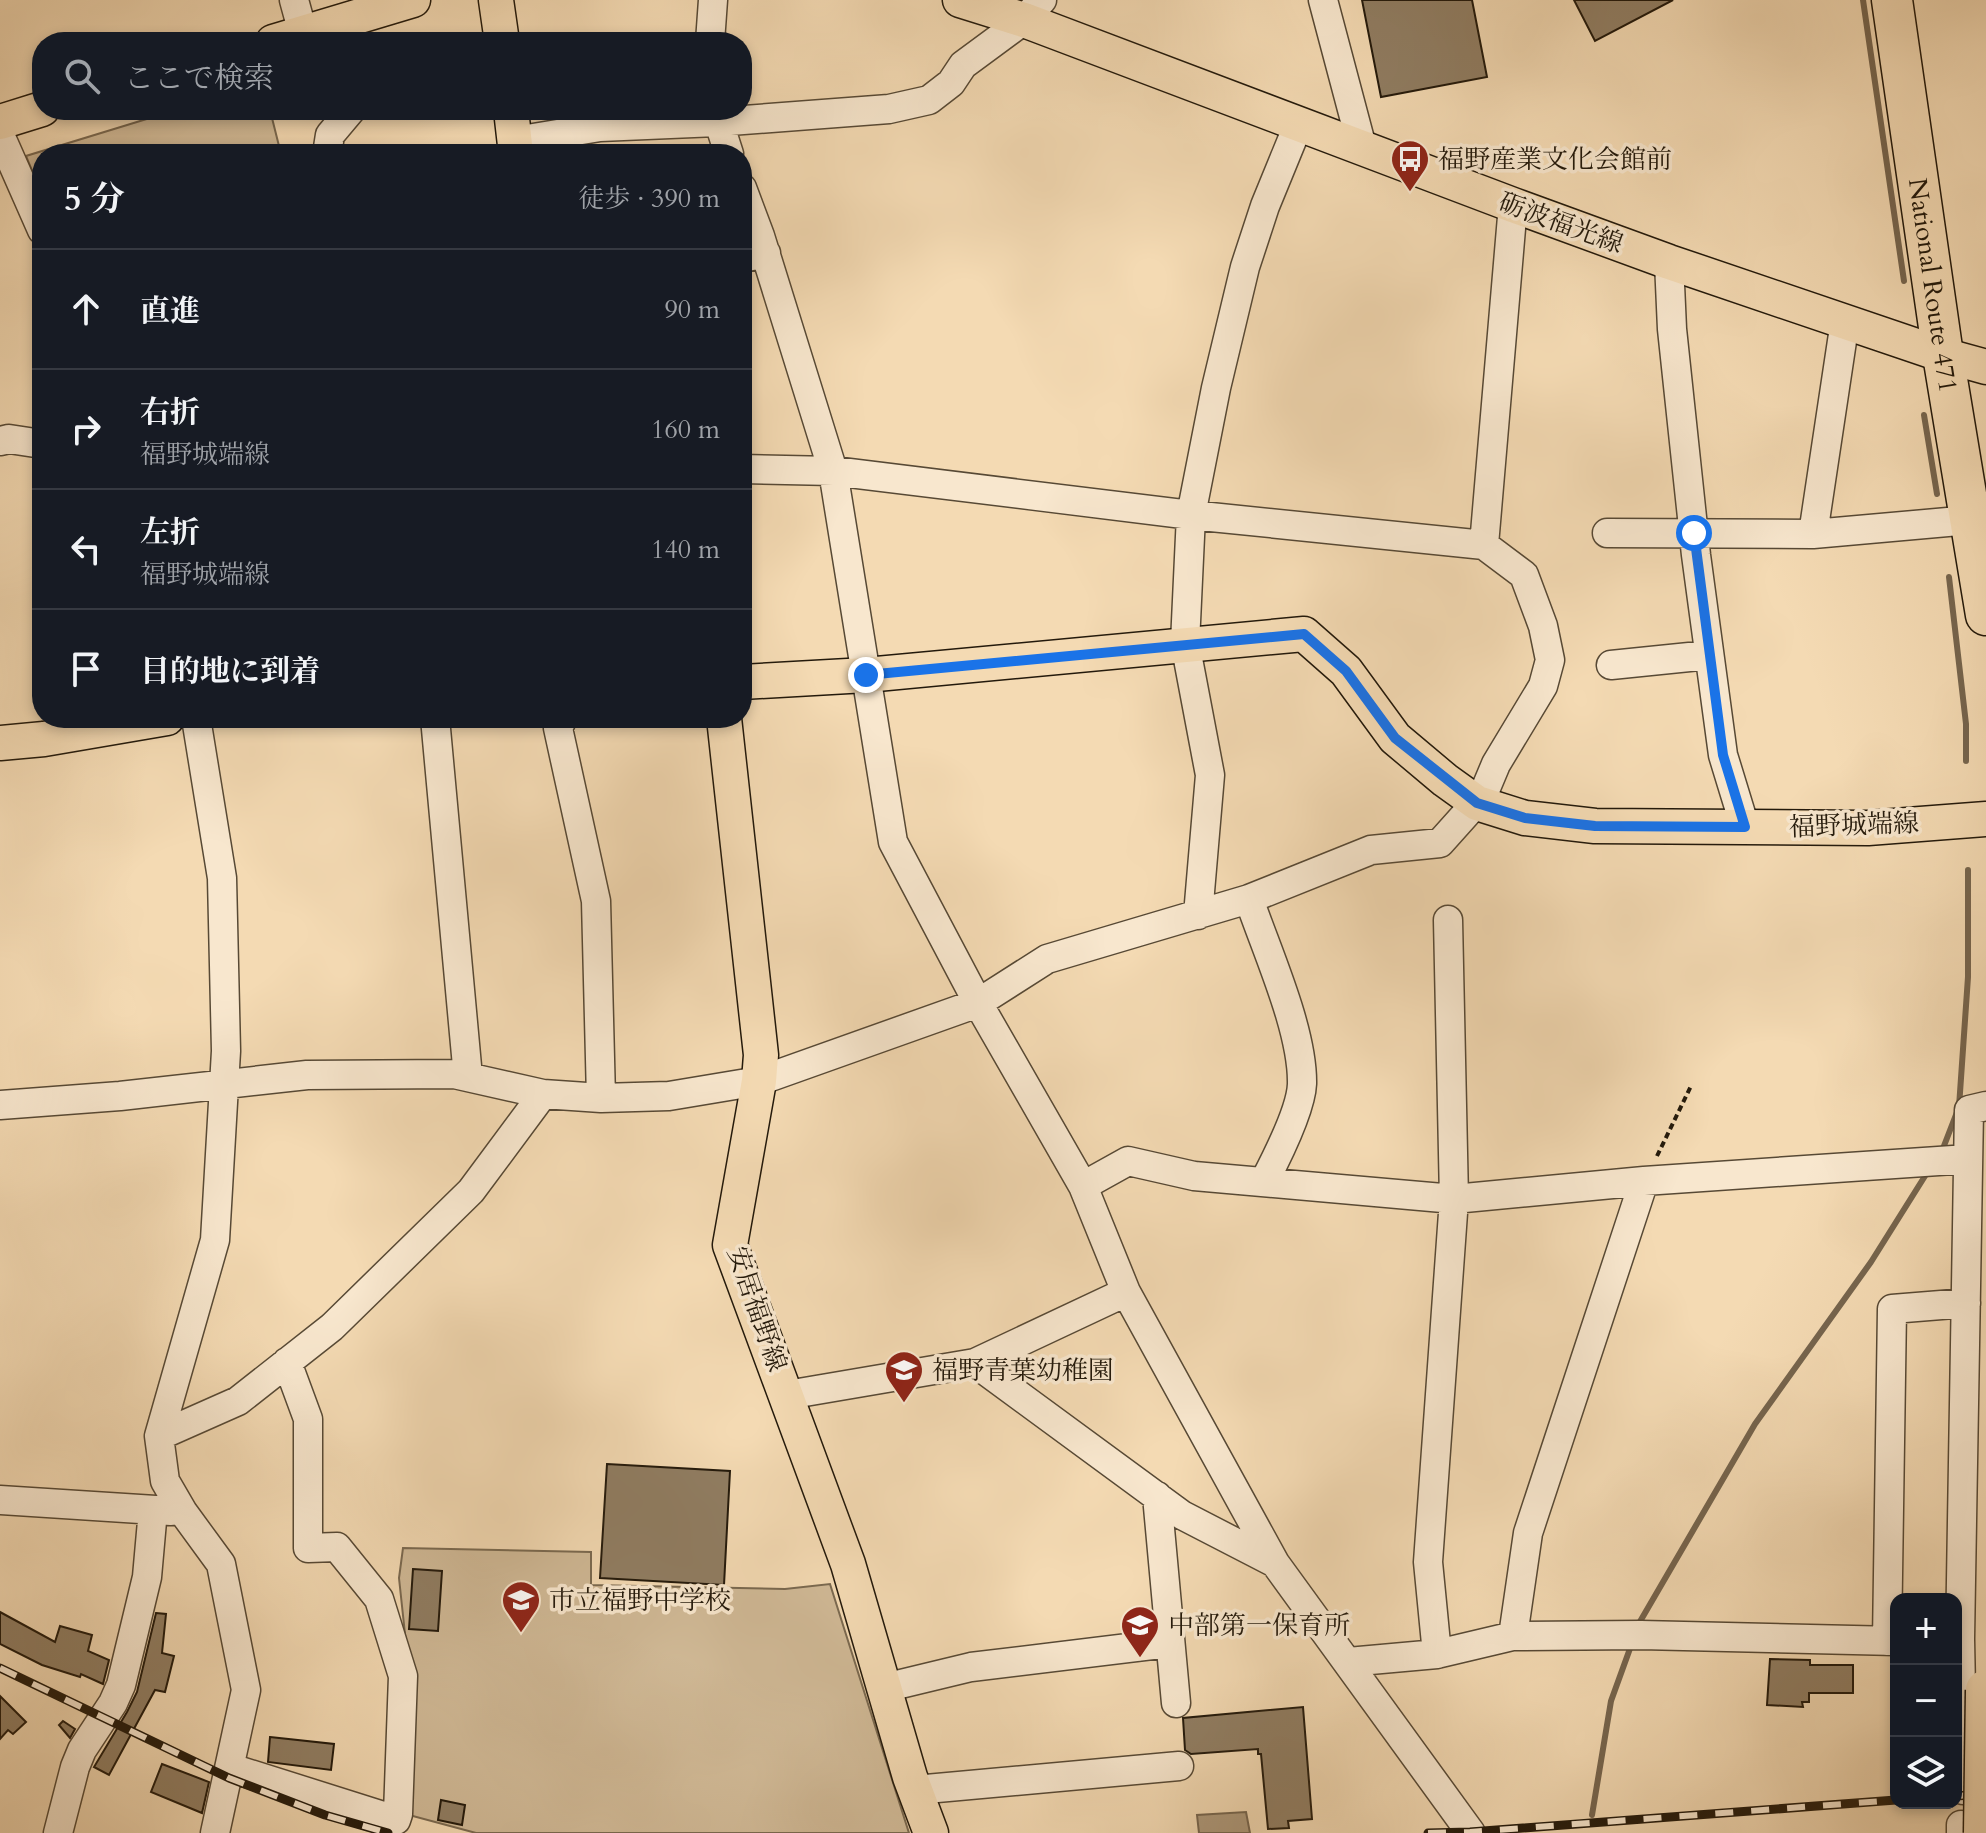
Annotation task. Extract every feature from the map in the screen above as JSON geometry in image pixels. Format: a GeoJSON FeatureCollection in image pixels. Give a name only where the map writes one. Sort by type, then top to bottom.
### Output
{"type":"FeatureCollection","features":[{"type":"Feature","properties":{"kind":"highway","name":"National Route 471"},"geometry":{"type":"LineString","coordinates":[[1892,0],[1943,355],[1986,615]]}},
{"type":"Feature","properties":{"kind":"highway"},"geometry":{"type":"LineString","coordinates":[[1969,1830],[1986,1690]]}},
{"type":"Feature","properties":{"kind":"main road"},"geometry":{"type":"LineString","coordinates":[[355,30],[413,0]]}},
{"type":"Feature","properties":{"kind":"main road"},"geometry":{"type":"LineString","coordinates":[[496,0],[501,32]]}},
{"type":"Feature","properties":{"kind":"main road","name":"砺波福光線"},"geometry":{"type":"LineString","coordinates":[[960,0],[1033,10],[1299,123],[1513,205],[1669,262],[1986,367]]}},
{"type":"Feature","properties":{"kind":"main road"},"geometry":{"type":"LineString","coordinates":[[0,122],[32,112]]}},
{"type":"Feature","properties":{"kind":"main road","name":"福野城端線"},"geometry":{"type":"LineString","coordinates":[[752,681],[866,675],[1304,634],[1346,671],[1395,738],[1477,803],[1525,818],[1595,826],[1868,828],[1986,819]]}},
{"type":"Feature","properties":{"kind":"main road"},"geometry":{"type":"LineString","coordinates":[[0,743],[108,728]]}},
{"type":"Feature","properties":{"kind":"main road","name":"安居福野線"},"geometry":{"type":"LineString","coordinates":[[725,728],[761,1055],[730,1245],[848,1564],[915,1790],[931,1833]]}},
{"type":"Feature","properties":{"kind":"street"},"geometry":{"type":"LineString","coordinates":[[289,32],[294,0]]}},
{"type":"Feature","properties":{"kind":"street"},"geometry":{"type":"LineString","coordinates":[[711,32],[713,0]]}},
{"type":"Feature","properties":{"kind":"street"},"geometry":{"type":"LineString","coordinates":[[1323,0],[1362,147]]}},
{"type":"Feature","properties":{"kind":"street"},"geometry":{"type":"LineString","coordinates":[[752,115],[889,109],[929,100],[951,83],[963,65],[1033,10]]}},
{"type":"Feature","properties":{"kind":"street"},"geometry":{"type":"LineString","coordinates":[[329,144],[330,135],[343,120]]}},
{"type":"Feature","properties":{"kind":"street"},"geometry":{"type":"LineString","coordinates":[[514,135],[674,120]]}},
{"type":"Feature","properties":{"kind":"street"},"geometry":{"type":"LineString","coordinates":[[717,120],[726,144]]}},
{"type":"Feature","properties":{"kind":"street"},"geometry":{"type":"LineString","coordinates":[[1198,915],[1210,775],[1185,643],[1191,515],[1216,388],[1245,267],[1265,206],[1299,123]]}},
{"type":"Feature","properties":{"kind":"street"},"geometry":{"type":"LineString","coordinates":[[0,135],[32,207]]}},
{"type":"Feature","properties":{"kind":"street"},"geometry":{"type":"LineString","coordinates":[[1484,545],[1513,205]]}},
{"type":"Feature","properties":{"kind":"street"},"geometry":{"type":"LineString","coordinates":[[754,256],[833,471],[893,842],[978,1003],[1083,1186],[1126,1292],[1275,1563],[1471,1833]]}},
{"type":"Feature","properties":{"kind":"street"},"geometry":{"type":"LineString","coordinates":[[1669,262],[1672,329],[1709,655],[1723,755],[1745,827]]}},
{"type":"Feature","properties":{"kind":"street"},"geometry":{"type":"LineString","coordinates":[[1813,534],[1845,321]]}},
{"type":"Feature","properties":{"kind":"street"},"geometry":{"type":"LineString","coordinates":[[0,441],[9,439],[32,442]]}},
{"type":"Feature","properties":{"kind":"street"},"geometry":{"type":"LineString","coordinates":[[0,1105],[120,1096],[307,1075],[454,1074],[543,1094],[601,1098],[669,1096],[759,1081],[978,1003],[1047,959],[1249,899],[1371,850],[1440,843],[1477,803],[1543,686],[1550,660],[1543,626],[1524,575],[1484,545],[1191,515],[833,471],[752,469]]}},
{"type":"Feature","properties":{"kind":"street"},"geometry":{"type":"LineString","coordinates":[[1607,533],[1813,534],[1970,520]]}},
{"type":"Feature","properties":{"kind":"street"},"geometry":{"type":"LineString","coordinates":[[1611,665],[1709,655]]}},
{"type":"Feature","properties":{"kind":"street"},"geometry":{"type":"LineString","coordinates":[[198,728],[222,878],[226,1051],[215,1240],[159,1436],[165,1481],[183,1512],[221,1564],[246,1690],[215,1833]]}},
{"type":"Feature","properties":{"kind":"street"},"geometry":{"type":"LineString","coordinates":[[436,728],[468,1077]]}},
{"type":"Feature","properties":{"kind":"street"},"geometry":{"type":"LineString","coordinates":[[558,728],[596,901],[601,1098]]}},
{"type":"Feature","properties":{"kind":"street"},"geometry":{"type":"LineString","coordinates":[[1249,899],[1299,1044],[1302,1087],[1283,1146],[1264,1182]]}},
{"type":"Feature","properties":{"kind":"street"},"geometry":{"type":"LineString","coordinates":[[1437,1654],[1428,1562],[1454,1199],[1448,920]]}},
{"type":"Feature","properties":{"kind":"street"},"geometry":{"type":"LineString","coordinates":[[159,1436],[238,1401],[332,1327],[471,1191],[543,1094]]}},
{"type":"Feature","properties":{"kind":"street"},"geometry":{"type":"LineString","coordinates":[[1963,1790],[1967,1639],[1969,1110],[1986,1106]]}},
{"type":"Feature","properties":{"kind":"street"},"geometry":{"type":"LineString","coordinates":[[1083,1186],[1128,1161],[1194,1176],[1454,1199],[1644,1181],[1968,1159]]}},
{"type":"Feature","properties":{"kind":"street"},"geometry":{"type":"LineString","coordinates":[[1513,1636],[1528,1533],[1644,1181]]}},
{"type":"Feature","properties":{"kind":"street"},"geometry":{"type":"LineString","coordinates":[[787,1395],[975,1363],[1126,1292]]}},
{"type":"Feature","properties":{"kind":"street"},"geometry":{"type":"LineString","coordinates":[[1891,1593],[1892,1309],[1966,1303]]}},
{"type":"Feature","properties":{"kind":"street"},"geometry":{"type":"LineString","coordinates":[[231,1768],[396,1820],[398,1814],[403,1676],[379,1599],[337,1547],[308,1548],[308,1419],[287,1362]]}},
{"type":"Feature","properties":{"kind":"street"},"geometry":{"type":"LineString","coordinates":[[975,1363],[1182,1515],[1275,1563]]}},
{"type":"Feature","properties":{"kind":"street"},"geometry":{"type":"LineString","coordinates":[[1157,1496],[1176,1703]]}},
{"type":"Feature","properties":{"kind":"street"},"geometry":{"type":"LineString","coordinates":[[0,1500],[183,1512]]}},
{"type":"Feature","properties":{"kind":"street"},"geometry":{"type":"LineString","coordinates":[[58,1833],[78,1759],[121,1685],[147,1577],[153,1510]]}},
{"type":"Feature","properties":{"kind":"street"},"geometry":{"type":"LineString","coordinates":[[1348,1662],[1437,1654],[1513,1636],[1890,1641]]}},
{"type":"Feature","properties":{"kind":"street"},"geometry":{"type":"LineString","coordinates":[[884,1688],[971,1667],[1169,1643]]}},
{"type":"Feature","properties":{"kind":"street"},"geometry":{"type":"LineString","coordinates":[[915,1790],[1179,1766]]}},
{"type":"Feature","properties":{"kind":"path"},"geometry":{"type":"LineString","coordinates":[[1644,1181],[1691,1086]]}},
{"type":"Feature","properties":{"kind":"shaded area"},"geometry":{"type":"Polygon","coordinates":[[[143,120],[272,120],[278,144],[65,144],[143,120]]]}},
{"type":"Feature","properties":{"kind":"shaded area"},"geometry":{"type":"Polygon","coordinates":[[[32,154],[32,171],[26,156],[32,154]]]}},
{"type":"Feature","properties":{"kind":"shaded area"},"geometry":{"type":"Polygon","coordinates":[[[403,1548],[591,1552],[591,1585],[785,1589],[830,1584],[909,1833],[476,1833],[409,1815],[408,1662],[399,1578],[403,1548]]]}},
{"type":"Feature","properties":{"kind":"shaded area"},"geometry":{"type":"Polygon","coordinates":[[[1246,1812],[1250,1833],[1199,1833],[1197,1815],[1246,1812]]]}},
{"type":"Feature","properties":{"kind":"building"},"geometry":{"type":"Polygon","coordinates":[[[1362,0],[1472,0],[1487,77],[1381,97],[1362,0]]]}},
{"type":"Feature","properties":{"kind":"building"},"geometry":{"type":"Polygon","coordinates":[[[1574,0],[1673,0],[1595,41],[1574,0]]]}},
{"type":"Feature","properties":{"kind":"building"},"geometry":{"type":"Polygon","coordinates":[[[607,1464],[730,1471],[724,1585],[600,1578],[607,1464]]]}},
{"type":"Feature","properties":{"kind":"building"},"geometry":{"type":"Polygon","coordinates":[[[413,1569],[442,1571],[438,1631],[409,1629],[413,1569]]]}},
{"type":"Feature","properties":{"kind":"building"},"geometry":{"type":"Polygon","coordinates":[[[0,1612],[55,1642],[60,1626],[92,1635],[88,1651],[109,1660],[103,1684],[81,1674],[80,1677],[42,1665],[0,1644],[0,1612]]]}},
{"type":"Feature","properties":{"kind":"building"},"geometry":{"type":"Polygon","coordinates":[[[156,1613],[166,1614],[162,1653],[174,1656],[165,1692],[155,1690],[109,1775],[94,1767],[137,1692],[156,1613]]]}},
{"type":"Feature","properties":{"kind":"building"},"geometry":{"type":"Polygon","coordinates":[[[1770,1659],[1810,1660],[1810,1665],[1853,1665],[1853,1693],[1809,1693],[1809,1702],[1802,1702],[1803,1707],[1767,1705],[1770,1659]]]}},
{"type":"Feature","properties":{"kind":"building"},"geometry":{"type":"Polygon","coordinates":[[[0,1696],[26,1722],[13,1734],[8,1730],[0,1739],[0,1696]]]}},
{"type":"Feature","properties":{"kind":"building"},"geometry":{"type":"Polygon","coordinates":[[[1303,1707],[1312,1819],[1288,1821],[1289,1828],[1268,1829],[1258,1749],[1191,1754],[1185,1750],[1183,1718],[1303,1707]]]}},
{"type":"Feature","properties":{"kind":"building"},"geometry":{"type":"Polygon","coordinates":[[[63,1721],[75,1729],[70,1738],[59,1725],[63,1721]]]}},
{"type":"Feature","properties":{"kind":"building"},"geometry":{"type":"Polygon","coordinates":[[[270,1737],[334,1744],[331,1770],[268,1762],[270,1737]]]}},
{"type":"Feature","properties":{"kind":"building"},"geometry":{"type":"Polygon","coordinates":[[[162,1764],[209,1782],[202,1813],[151,1792],[162,1764]]]}},
{"type":"Feature","properties":{"kind":"building"},"geometry":{"type":"Polygon","coordinates":[[[441,1800],[465,1805],[462,1825],[438,1820],[441,1800]]]}},
{"type":"Feature","properties":{"kind":"waterway"},"geometry":{"type":"LineString","coordinates":[[1863,0],[1904,281]]}},
{"type":"Feature","properties":{"kind":"waterway"},"geometry":{"type":"LineString","coordinates":[[1924,415],[1937,494]]}},
{"type":"Feature","properties":{"kind":"waterway"},"geometry":{"type":"LineString","coordinates":[[1949,577],[1966,724],[1966,761]]}},
{"type":"Feature","properties":{"kind":"waterway"},"geometry":{"type":"LineString","coordinates":[[1942,1151],[1959,1107],[1968,977],[1968,870]]}},
{"type":"Feature","properties":{"kind":"waterway"},"geometry":{"type":"LineString","coordinates":[[1638,1625],[1755,1424],[1871,1262],[1925,1176]]}},
{"type":"Feature","properties":{"kind":"waterway"},"geometry":{"type":"LineString","coordinates":[[1592,1815],[1611,1701],[1632,1643]]}},
{"type":"Feature","properties":{"kind":"railway"},"geometry":{"type":"LineString","coordinates":[[0,1668],[229,1778],[325,1815],[388,1833]]}},
{"type":"Feature","properties":{"kind":"railway"},"geometry":{"type":"LineString","coordinates":[[1962,1796],[1986,1794]]}},
{"type":"Feature","properties":{"kind":"railway"},"geometry":{"type":"LineString","coordinates":[[1428,1833],[1890,1800]]}},
{"type":"Feature","properties":{"kind":"place","name":"福野産業文化会館前"},"geometry":{"type":"Point","coordinates":[1410,193]}},
{"type":"Feature","properties":{"kind":"place","name":"福野青葉幼稚園"},"geometry":{"type":"Point","coordinates":[904,1404]}},
{"type":"Feature","properties":{"kind":"place","name":"市立福野中学校"},"geometry":{"type":"Point","coordinates":[521,1634]}},
{"type":"Feature","properties":{"kind":"place","name":"中部第一保育所"},"geometry":{"type":"Point","coordinates":[1140,1659]}},
{"type":"Feature","properties":{"kind":"route"},"geometry":{"type":"LineString","coordinates":[[866,675],[1304,634],[1346,671],[1395,738],[1477,803],[1525,818],[1595,826],[1745,827],[1723,755],[1694,533]]}}]}
